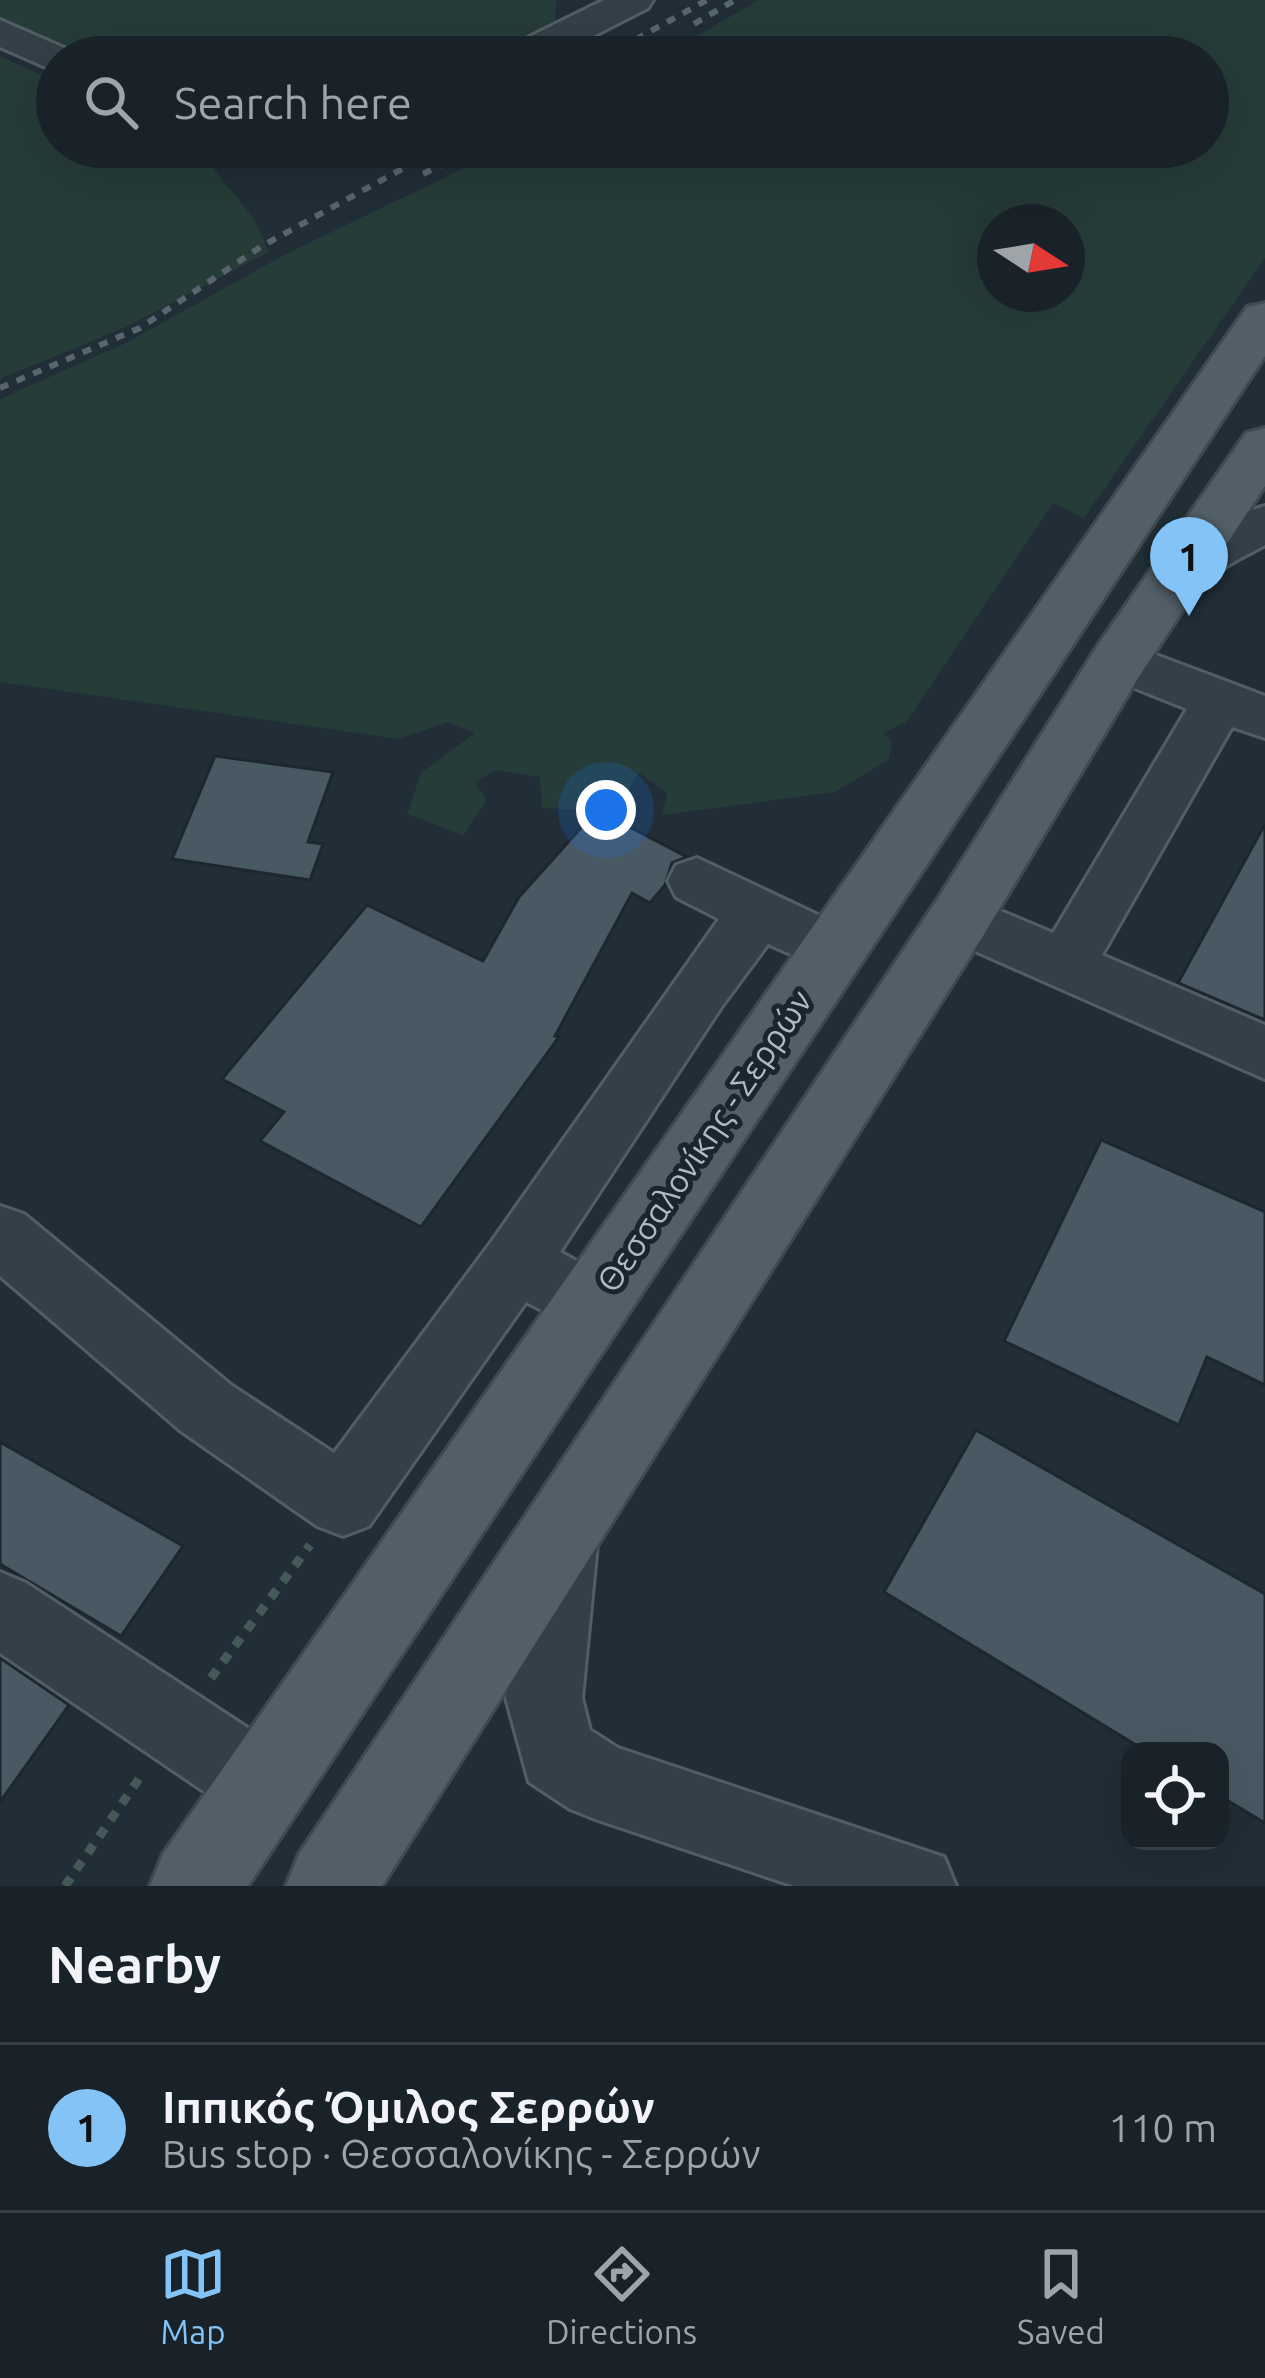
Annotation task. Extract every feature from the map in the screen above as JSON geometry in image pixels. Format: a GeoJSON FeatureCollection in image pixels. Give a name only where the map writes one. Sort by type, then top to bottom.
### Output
{"type":"FeatureCollection","features":[{"type":"Feature","properties":{"kind":"main road","name":"Θεσσαλονίκης - Σερρών"},"geometry":{"type":"LineString","coordinates":[[195,1886],[1265,318]]}},
{"type":"Feature","properties":{"kind":"main road"},"geometry":{"type":"LineString","coordinates":[[331,1886],[959,918],[1119,660],[1265,445]]}},
{"type":"Feature","properties":{"kind":"street"},"geometry":{"type":"LineString","coordinates":[[563,36],[634,0]]}},
{"type":"Feature","properties":{"kind":"street"},"geometry":{"type":"LineString","coordinates":[[0,32],[36,50]]}},
{"type":"Feature","properties":{"kind":"street"},"geometry":{"type":"LineString","coordinates":[[1165,592],[1200,559],[1265,523]]}},
{"type":"Feature","properties":{"kind":"street"},"geometry":{"type":"LineString","coordinates":[[1065,965],[1242,709],[1119,660]]}},
{"type":"Feature","properties":{"kind":"street"},"geometry":{"type":"LineString","coordinates":[[697,881],[833,949]]}},
{"type":"Feature","properties":{"kind":"street"},"geometry":{"type":"LineString","coordinates":[[0,1234],[206,1408],[343,1501],[516,1262],[700,988],[758,912]]}},
{"type":"Feature","properties":{"kind":"street"},"geometry":{"type":"LineString","coordinates":[[959,918],[1265,1053]]}},
{"type":"Feature","properties":{"kind":"street"},"geometry":{"type":"LineString","coordinates":[[516,1262],[592,1305]]}},
{"type":"Feature","properties":{"kind":"street"},"geometry":{"type":"LineString","coordinates":[[562,1527],[544,1698],[557,1754],[598,1781],[915,1886]]}},
{"type":"Feature","properties":{"kind":"street"},"geometry":{"type":"LineString","coordinates":[[0,1609],[264,1785]]}},
{"type":"Feature","properties":{"kind":"green space"},"geometry":{"type":"Polygon","coordinates":[[[0,0],[556,0],[555,34],[551,36],[36,38],[0,21],[0,0]]]}},
{"type":"Feature","properties":{"kind":"green space"},"geometry":{"type":"Polygon","coordinates":[[[759,0],[1265,0],[1265,258],[1084,518],[1053,503],[906,722],[883,733],[892,742],[889,759],[835,792],[662,815],[667,793],[639,773],[620,804],[602,796],[582,810],[542,808],[540,777],[495,770],[475,783],[487,800],[463,835],[407,814],[421,773],[475,733],[448,722],[399,739],[0,682],[0,399],[128,342],[286,254],[464,168],[1229,168],[1229,36],[696,36],[759,0]]]}},
{"type":"Feature","properties":{"kind":"green space"},"geometry":{"type":"Polygon","coordinates":[[[0,56],[36,72],[36,168],[213,168],[255,220],[269,252],[126,327],[0,379],[0,56]]]}},
{"type":"Feature","properties":{"kind":"building"},"geometry":{"type":"Polygon","coordinates":[[[215,756],[333,772],[308,842],[323,844],[310,880],[172,859],[215,756]]]}},
{"type":"Feature","properties":{"kind":"building"},"geometry":{"type":"Polygon","coordinates":[[[597,810],[687,857],[672,863],[665,885],[650,903],[632,893],[555,1036],[559,1037],[421,1227],[260,1141],[284,1112],[222,1079],[367,905],[483,961],[519,897],[597,810]]]}},
{"type":"Feature","properties":{"kind":"building"},"geometry":{"type":"Polygon","coordinates":[[[1265,824],[1265,1020],[1178,983],[1265,824]]]}},
{"type":"Feature","properties":{"kind":"building"},"geometry":{"type":"Polygon","coordinates":[[[1101,1140],[1265,1212],[1265,1385],[1207,1357],[1179,1425],[1004,1341],[1101,1140]]]}},
{"type":"Feature","properties":{"kind":"building"},"geometry":{"type":"Polygon","coordinates":[[[976,1430],[1265,1594],[1265,1823],[1229,1801],[1229,1742],[1131,1742],[884,1592],[976,1430]]]}},
{"type":"Feature","properties":{"kind":"building"},"geometry":{"type":"Polygon","coordinates":[[[0,1442],[183,1546],[121,1636],[0,1564],[0,1442]]]}},
{"type":"Feature","properties":{"kind":"building"},"geometry":{"type":"Polygon","coordinates":[[[0,1658],[69,1705],[0,1802],[0,1658]]]}},
{"type":"Feature","properties":{"kind":"railway"},"geometry":{"type":"LineString","coordinates":[[642,36],[707,0]]}},
{"type":"Feature","properties":{"kind":"railway"},"geometry":{"type":"LineString","coordinates":[[694,24],[735,0]]}},
{"type":"Feature","properties":{"kind":"railway"},"geometry":{"type":"LineString","coordinates":[[0,388],[140,328],[262,246],[404,168]]}},
{"type":"Feature","properties":{"kind":"railway"},"geometry":{"type":"LineString","coordinates":[[423,174],[435,168]]}},
{"type":"Feature","properties":{"kind":"place","name":"Ιππικός Όμιλος Σερρών"},"geometry":{"type":"Point","coordinates":[1189,616]}}]}
